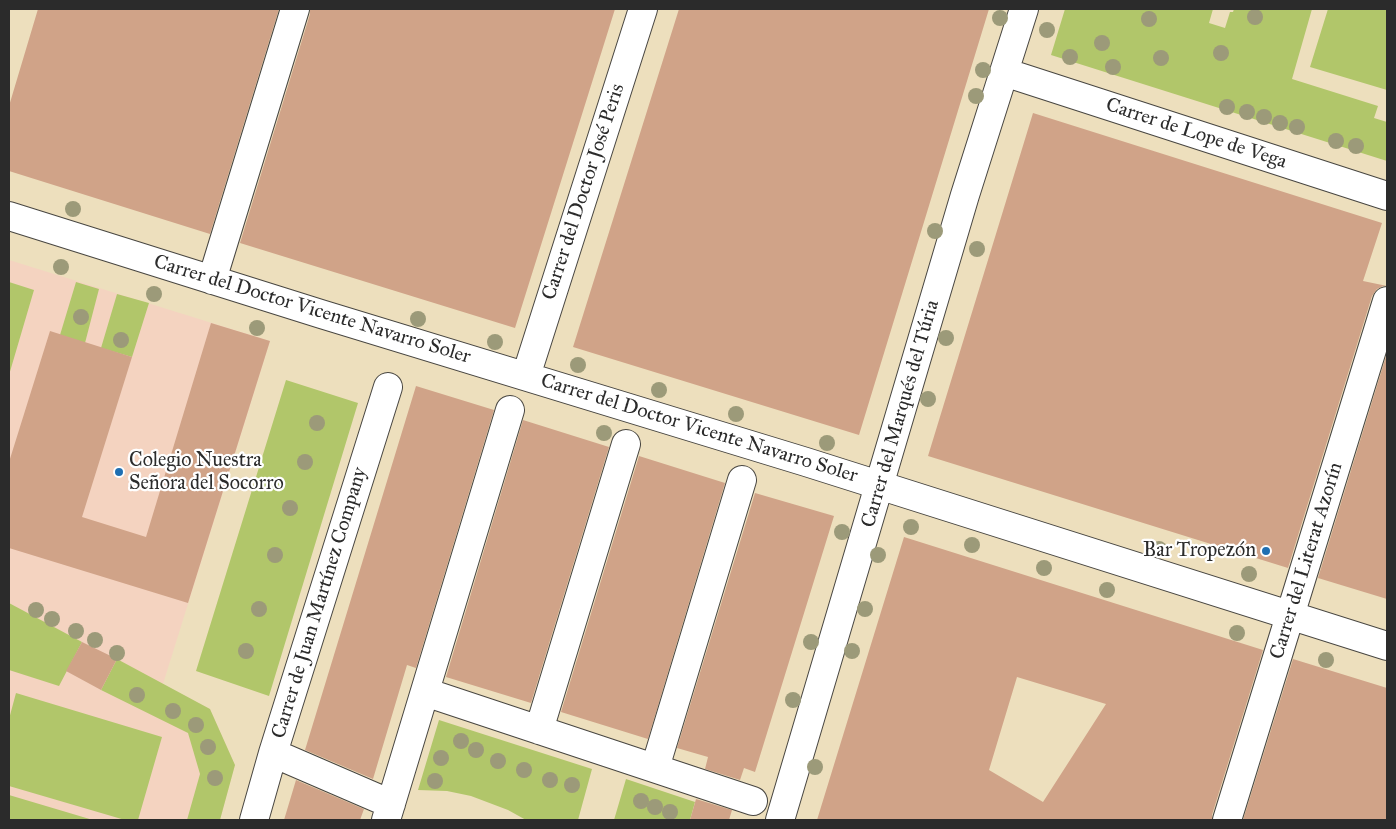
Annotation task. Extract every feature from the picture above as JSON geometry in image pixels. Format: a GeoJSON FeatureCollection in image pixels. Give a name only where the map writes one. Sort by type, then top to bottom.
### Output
{"type":"FeatureCollection","features":[{"type":"Feature","properties":{"kind":"street"},"geometry":{"type":"LineString","coordinates":[[212,280],[295,9]]}},
{"type":"Feature","properties":{"kind":"street","name":"Carrer del Doctor José Peris"},"geometry":{"type":"LineString","coordinates":[[526,376],[643,9]]}},
{"type":"Feature","properties":{"kind":"street","name":"Carrer del Marqués del Túria"},"geometry":{"type":"LineString","coordinates":[[780,820],[966,195],[1024,9]]}},
{"type":"Feature","properties":{"kind":"street","name":"Carrer de Lope de Vega"},"geometry":{"type":"LineString","coordinates":[[1004,72],[1387,196]]}},
{"type":"Feature","properties":{"kind":"street","name":"Carrer del Doctor Vicente Navarro Soler"},"geometry":{"type":"LineString","coordinates":[[9,216],[879,485],[1387,646]]}},
{"type":"Feature","properties":{"kind":"street","name":"Carrer del Literat Azorín"},"geometry":{"type":"LineString","coordinates":[[1227,820],[1387,301]]}},
{"type":"Feature","properties":{"kind":"street","name":"Carrer de Juan Martínez Company"},"geometry":{"type":"LineString","coordinates":[[254,820],[388,387]]}},
{"type":"Feature","properties":{"kind":"street"},"geometry":{"type":"LineString","coordinates":[[274,753],[388,812],[510,410]]}},
{"type":"Feature","properties":{"kind":"street"},"geometry":{"type":"LineString","coordinates":[[540,730],[626,444]]}},
{"type":"Feature","properties":{"kind":"street"},"geometry":{"type":"LineString","coordinates":[[655,768],[742,480]]}},
{"type":"Feature","properties":{"kind":"street"},"geometry":{"type":"LineString","coordinates":[[425,692],[753,801]]}},
{"type":"Feature","properties":{"kind":"shaded area","name":"Colegio Nuestra Señora del Socorro"},"geometry":{"type":"Polygon","coordinates":[[[9,260],[270,341],[163,684],[210,709],[235,765],[220,820],[9,820],[9,260]]]}},
{"type":"Feature","properties":{"kind":"green space"},"geometry":{"type":"Polygon","coordinates":[[[1065,9],[1213,9],[1209,23],[1225,28],[1230,12],[1233,12],[1234,9],[1312,9],[1292,79],[1378,106],[1374,118],[1387,122],[1387,161],[1051,55],[1065,9]]]}},
{"type":"Feature","properties":{"kind":"green space"},"geometry":{"type":"Polygon","coordinates":[[[1328,9],[1387,9],[1387,90],[1310,67],[1328,9]]]}},
{"type":"Feature","properties":{"kind":"green space"},"geometry":{"type":"Polygon","coordinates":[[[9,282],[34,290],[9,375],[9,282]]]}},
{"type":"Feature","properties":{"kind":"green space"},"geometry":{"type":"Polygon","coordinates":[[[76,282],[99,289],[85,343],[60,335],[76,282]]]}},
{"type":"Feature","properties":{"kind":"green space"},"geometry":{"type":"Polygon","coordinates":[[[117,294],[149,303],[132,357],[101,348],[117,294]]]}},
{"type":"Feature","properties":{"kind":"green space"},"geometry":{"type":"Polygon","coordinates":[[[286,380],[358,403],[269,696],[196,671],[286,380]]]}},
{"type":"Feature","properties":{"kind":"green space"},"geometry":{"type":"Polygon","coordinates":[[[9,603],[82,642],[59,686],[9,670],[9,603]]]}},
{"type":"Feature","properties":{"kind":"green space"},"geometry":{"type":"Polygon","coordinates":[[[117,659],[210,709],[235,765],[220,820],[187,820],[200,774],[188,733],[101,690],[117,659]]]}},
{"type":"Feature","properties":{"kind":"green space"},"geometry":{"type":"Polygon","coordinates":[[[16,693],[162,737],[138,820],[125,820],[9,786],[9,719],[16,693]]]}},
{"type":"Feature","properties":{"kind":"green space"},"geometry":{"type":"Polygon","coordinates":[[[439,720],[592,769],[578,820],[526,820],[508,810],[471,796],[447,791],[418,790],[439,720]]]}},
{"type":"Feature","properties":{"kind":"green space"},"geometry":{"type":"Polygon","coordinates":[[[626,779],[695,802],[690,820],[614,820],[626,779]]]}},
{"type":"Feature","properties":{"kind":"green space"},"geometry":{"type":"Polygon","coordinates":[[[9,795],[93,820],[9,820],[9,795]]]}},
{"type":"Feature","properties":{"kind":"building"},"geometry":{"type":"Polygon","coordinates":[[[38,9],[279,9],[210,234],[9,171],[9,106],[38,9]]]}},
{"type":"Feature","properties":{"kind":"building"},"geometry":{"type":"Polygon","coordinates":[[[310,9],[615,9],[515,328],[240,243],[310,9]]]}},
{"type":"Feature","properties":{"kind":"building"},"geometry":{"type":"Polygon","coordinates":[[[679,9],[989,9],[859,435],[573,347],[679,9]]]}},
{"type":"Feature","properties":{"kind":"building"},"geometry":{"type":"Polygon","coordinates":[[[1033,113],[1382,223],[1363,281],[1387,286],[1377,289],[1372,296],[1288,568],[928,456],[1033,113]]]}},
{"type":"Feature","properties":{"kind":"building"},"geometry":{"type":"Polygon","coordinates":[[[211,323],[270,341],[188,603],[9,548],[9,462],[50,331],[132,357],[82,517],[146,537],[211,323]]]}},
{"type":"Feature","properties":{"kind":"building"},"geometry":{"type":"Polygon","coordinates":[[[1387,353],[1387,599],[1318,578],[1387,353]]]}},
{"type":"Feature","properties":{"kind":"building"},"geometry":{"type":"Polygon","coordinates":[[[416,386],[494,410],[416,668],[407,665],[373,779],[305,750],[416,386]]]}},
{"type":"Feature","properties":{"kind":"building"},"geometry":{"type":"Polygon","coordinates":[[[523,420],[609,447],[531,703],[446,677],[523,420]]]}},
{"type":"Feature","properties":{"kind":"building"},"geometry":{"type":"Polygon","coordinates":[[[639,456],[725,483],[648,739],[561,712],[639,456]]]}},
{"type":"Feature","properties":{"kind":"building"},"geometry":{"type":"Polygon","coordinates":[[[755,493],[834,516],[755,772],[744,768],[740,780],[705,769],[708,757],[677,748],[755,493]]]}},
{"type":"Feature","properties":{"kind":"building"},"geometry":{"type":"Polygon","coordinates":[[[904,537],[1263,650],[1212,820],[817,820],[904,537]],[[1017,677],[989,770],[1043,802],[1106,704],[1017,677]]]}},
{"type":"Feature","properties":{"kind":"building"},"geometry":{"type":"Polygon","coordinates":[[[82,642],[117,659],[101,690],[66,671],[82,642]]]}},
{"type":"Feature","properties":{"kind":"building"},"geometry":{"type":"Polygon","coordinates":[[[1293,659],[1387,688],[1387,820],[1243,820],[1293,659]]]}},
{"type":"Feature","properties":{"kind":"building"},"geometry":{"type":"Polygon","coordinates":[[[296,780],[364,809],[360,820],[284,820],[296,780]]]}},
{"type":"Feature","properties":{"kind":"building"},"geometry":{"type":"Polygon","coordinates":[[[696,799],[732,810],[729,820],[690,820],[696,799]]]}},
{"type":"Feature","properties":{"kind":"place","name":"Colegio Nuestra Señora del Socorro"},"geometry":{"type":"Point","coordinates":[119,472]}},
{"type":"Feature","properties":{"kind":"place","name":"Bar Tropezón"},"geometry":{"type":"Point","coordinates":[1266,551]}}]}
